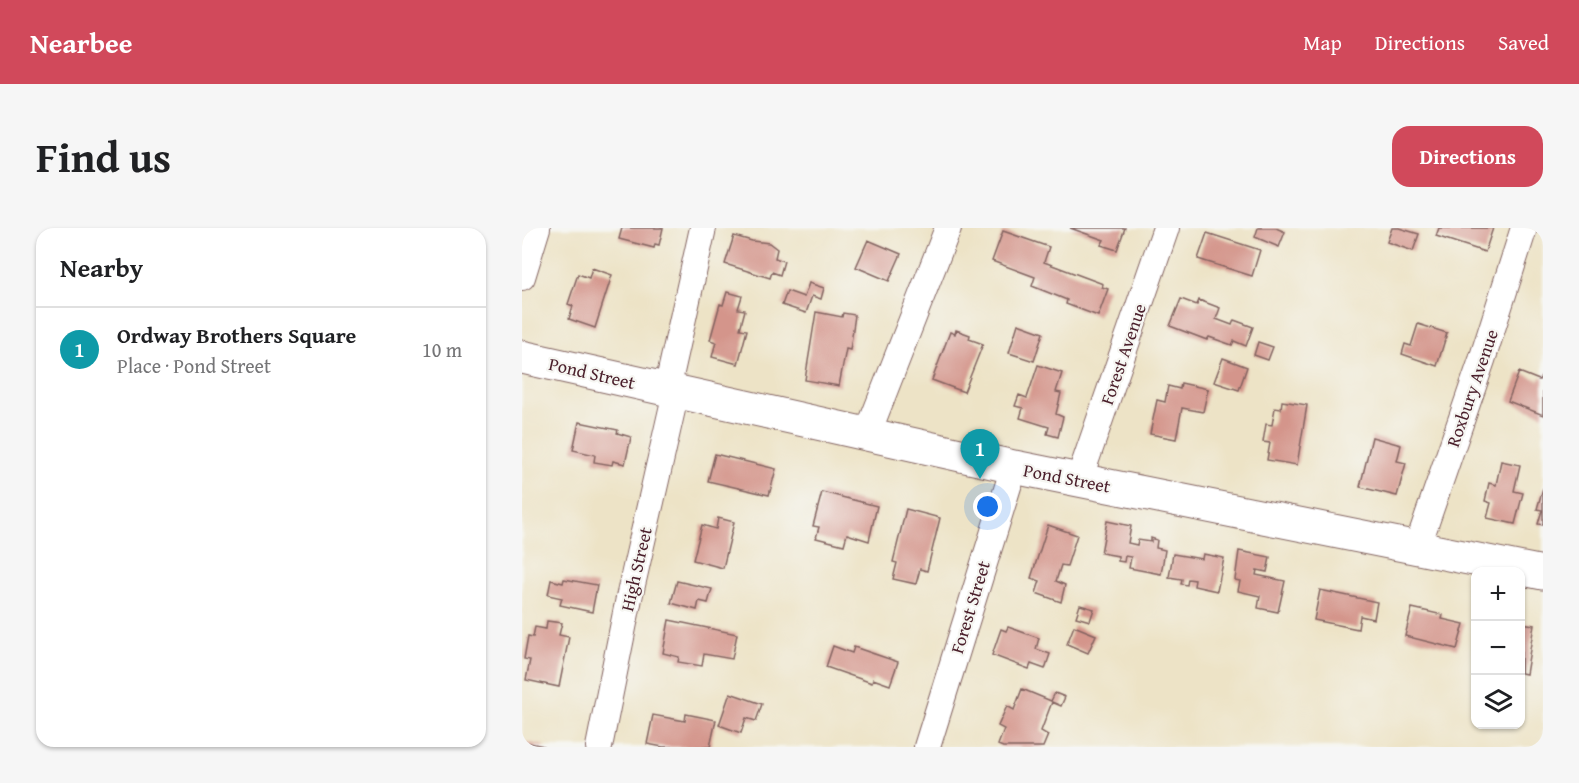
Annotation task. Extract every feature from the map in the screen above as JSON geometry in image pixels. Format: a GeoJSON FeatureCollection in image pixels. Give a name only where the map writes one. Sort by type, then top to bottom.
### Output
{"type":"FeatureCollection","features":[{"type":"Feature","properties":{"kind":"street"},"geometry":{"type":"LineString","coordinates":[[522,277],[537,228]]}},
{"type":"Feature","properties":{"kind":"street","name":"High Street"},"geometry":{"type":"LineString","coordinates":[[599,747],[703,228]]}},
{"type":"Feature","properties":{"kind":"street"},"geometry":{"type":"LineString","coordinates":[[867,435],[948,228]]}},
{"type":"Feature","properties":{"kind":"street","name":"Forest Avenue"},"geometry":{"type":"LineString","coordinates":[[1079,480],[1166,228]]}},
{"type":"Feature","properties":{"kind":"street","name":"Roxbury Avenue"},"geometry":{"type":"LineString","coordinates":[[1417,548],[1482,360],[1524,228]]}},
{"type":"Feature","properties":{"kind":"street","name":"Pond Street"},"geometry":{"type":"LineString","coordinates":[[522,357],[1014,467],[1543,573]]}},
{"type":"Feature","properties":{"kind":"street","name":"Forest Street"},"geometry":{"type":"LineString","coordinates":[[927,747],[1014,467]]}},
{"type":"Feature","properties":{"kind":"building"},"geometry":{"type":"Polygon","coordinates":[[[622,228],[663,228],[659,245],[655,244],[654,248],[619,239],[622,228]]]}},
{"type":"Feature","properties":{"kind":"building"},"geometry":{"type":"Polygon","coordinates":[[[1070,228],[1125,228],[1117,250],[1101,245],[1104,240],[1070,228]]]}},
{"type":"Feature","properties":{"kind":"building"},"geometry":{"type":"Polygon","coordinates":[[[1258,228],[1276,228],[1285,232],[1279,247],[1255,237],[1258,228]]]}},
{"type":"Feature","properties":{"kind":"building"},"geometry":{"type":"Polygon","coordinates":[[[1392,228],[1419,234],[1413,251],[1387,242],[1392,228]]]}},
{"type":"Feature","properties":{"kind":"building"},"geometry":{"type":"Polygon","coordinates":[[[1439,228],[1493,228],[1485,252],[1436,236],[1439,228]]]}},
{"type":"Feature","properties":{"kind":"building"},"geometry":{"type":"Polygon","coordinates":[[[1003,231],[1049,247],[1044,262],[1103,284],[1102,287],[1108,289],[1098,316],[1066,304],[1067,300],[1032,286],[1035,277],[992,261],[1003,231]]]}},
{"type":"Feature","properties":{"kind":"building"},"geometry":{"type":"Polygon","coordinates":[[[1207,233],[1260,250],[1252,276],[1198,259],[1207,233]]]}},
{"type":"Feature","properties":{"kind":"building"},"geometry":{"type":"Polygon","coordinates":[[[734,236],[769,243],[777,249],[775,258],[784,261],[780,275],[772,272],[770,278],[725,264],[734,236]]]}},
{"type":"Feature","properties":{"kind":"building"},"geometry":{"type":"Polygon","coordinates":[[[868,240],[901,254],[889,281],[856,267],[868,240]]]}},
{"type":"Feature","properties":{"kind":"building"},"geometry":{"type":"Polygon","coordinates":[[[592,268],[612,275],[595,328],[569,319],[573,306],[568,304],[578,274],[589,278],[592,268]]]}},
{"type":"Feature","properties":{"kind":"building"},"geometry":{"type":"Polygon","coordinates":[[[809,283],[824,288],[821,299],[812,296],[806,313],[782,305],[787,291],[804,297],[809,283]]]}},
{"type":"Feature","properties":{"kind":"building"},"geometry":{"type":"Polygon","coordinates":[[[727,292],[742,296],[738,309],[745,310],[740,329],[747,330],[738,364],[712,357],[716,342],[710,340],[720,304],[723,305],[727,292]]]}},
{"type":"Feature","properties":{"kind":"building"},"geometry":{"type":"Polygon","coordinates":[[[1181,299],[1197,305],[1199,300],[1220,308],[1216,319],[1232,325],[1234,320],[1253,327],[1246,346],[1234,341],[1232,345],[1209,337],[1207,340],[1170,326],[1181,299]]]}},
{"type":"Feature","properties":{"kind":"building"},"geometry":{"type":"Polygon","coordinates":[[[816,312],[842,317],[843,313],[855,315],[850,350],[846,349],[839,386],[805,380],[816,312]]]}},
{"type":"Feature","properties":{"kind":"building"},"geometry":{"type":"Polygon","coordinates":[[[1018,324],[1043,333],[1034,361],[1009,353],[1018,324]]]}},
{"type":"Feature","properties":{"kind":"building"},"geometry":{"type":"Polygon","coordinates":[[[1418,324],[1447,333],[1437,366],[1402,354],[1405,344],[1411,346],[1418,324]]]}},
{"type":"Feature","properties":{"kind":"building"},"geometry":{"type":"Polygon","coordinates":[[[956,330],[970,335],[969,339],[983,344],[964,392],[932,380],[950,332],[955,334],[956,330]]]}},
{"type":"Feature","properties":{"kind":"building"},"geometry":{"type":"Polygon","coordinates":[[[1258,342],[1273,347],[1268,360],[1254,355],[1258,342]]]}},
{"type":"Feature","properties":{"kind":"building"},"geometry":{"type":"Polygon","coordinates":[[[1223,358],[1247,367],[1239,390],[1214,382],[1223,358]]]}},
{"type":"Feature","properties":{"kind":"building"},"geometry":{"type":"Polygon","coordinates":[[[1038,365],[1062,373],[1056,392],[1061,393],[1056,414],[1063,417],[1058,437],[1047,434],[1049,427],[1020,418],[1023,408],[1015,406],[1019,395],[1027,398],[1038,365]]]}},
{"type":"Feature","properties":{"kind":"building"},"geometry":{"type":"Polygon","coordinates":[[[1519,372],[1539,380],[1543,377],[1543,415],[1508,401],[1519,372]]]}},
{"type":"Feature","properties":{"kind":"building"},"geometry":{"type":"Polygon","coordinates":[[[1181,383],[1208,389],[1203,412],[1182,408],[1176,439],[1150,434],[1157,400],[1165,402],[1168,386],[1180,389],[1181,383]]]}},
{"type":"Feature","properties":{"kind":"building"},"geometry":{"type":"Polygon","coordinates":[[[1282,401],[1307,405],[1297,465],[1267,460],[1270,443],[1263,442],[1266,424],[1272,425],[1275,408],[1281,409],[1282,401]]]}},
{"type":"Feature","properties":{"kind":"building"},"geometry":{"type":"Polygon","coordinates":[[[579,422],[618,430],[617,433],[631,437],[625,464],[613,461],[612,465],[594,462],[595,455],[573,450],[579,422]]]}},
{"type":"Feature","properties":{"kind":"building"},"geometry":{"type":"Polygon","coordinates":[[[1372,437],[1401,445],[1397,461],[1406,463],[1397,496],[1360,487],[1372,437]]]}},
{"type":"Feature","properties":{"kind":"building"},"geometry":{"type":"Polygon","coordinates":[[[715,454],[776,469],[769,495],[708,481],[715,454]]]}},
{"type":"Feature","properties":{"kind":"building"},"geometry":{"type":"Polygon","coordinates":[[[1501,461],[1520,465],[1514,491],[1523,493],[1515,524],[1487,518],[1491,503],[1485,501],[1489,483],[1496,485],[1501,461]]]}},
{"type":"Feature","properties":{"kind":"building"},"geometry":{"type":"Polygon","coordinates":[[[1543,488],[1543,525],[1538,524],[1542,510],[1537,509],[1543,488]]]}},
{"type":"Feature","properties":{"kind":"building"},"geometry":{"type":"Polygon","coordinates":[[[822,492],[877,506],[869,541],[847,534],[844,545],[816,538],[819,527],[813,526],[822,492]]]}},
{"type":"Feature","properties":{"kind":"building"},"geometry":{"type":"Polygon","coordinates":[[[906,509],[940,518],[927,571],[920,569],[916,584],[893,579],[897,563],[893,562],[906,509]]]}},
{"type":"Feature","properties":{"kind":"building"},"geometry":{"type":"Polygon","coordinates":[[[718,518],[734,522],[723,568],[693,560],[702,525],[716,529],[718,518]]]}},
{"type":"Feature","properties":{"kind":"building"},"geometry":{"type":"Polygon","coordinates":[[[1107,521],[1131,526],[1128,543],[1137,545],[1138,540],[1151,542],[1151,538],[1157,540],[1156,548],[1165,550],[1161,574],[1129,568],[1131,557],[1125,556],[1124,562],[1118,561],[1118,556],[1101,553],[1107,521]]]}},
{"type":"Feature","properties":{"kind":"building"},"geometry":{"type":"Polygon","coordinates":[[[1048,525],[1077,535],[1067,566],[1061,565],[1056,581],[1065,585],[1061,602],[1036,593],[1040,581],[1031,578],[1048,525]]]}},
{"type":"Feature","properties":{"kind":"building"},"geometry":{"type":"Polygon","coordinates":[[[1239,551],[1270,557],[1267,572],[1257,570],[1256,575],[1285,581],[1278,612],[1258,608],[1260,596],[1238,591],[1240,581],[1235,580],[1239,551]]]}},
{"type":"Feature","properties":{"kind":"building"},"geometry":{"type":"Polygon","coordinates":[[[1173,554],[1202,559],[1203,554],[1224,558],[1217,591],[1194,586],[1195,580],[1188,579],[1187,585],[1181,584],[1182,579],[1169,577],[1173,554]]]}},
{"type":"Feature","properties":{"kind":"building"},"geometry":{"type":"Polygon","coordinates":[[[564,579],[597,585],[592,612],[560,605],[562,598],[548,595],[551,580],[563,583],[564,579]]]}},
{"type":"Feature","properties":{"kind":"building"},"geometry":{"type":"Polygon","coordinates":[[[677,581],[712,589],[708,603],[699,601],[697,610],[671,603],[677,581]]]}},
{"type":"Feature","properties":{"kind":"building"},"geometry":{"type":"Polygon","coordinates":[[[1320,590],[1377,602],[1374,619],[1360,616],[1358,629],[1314,620],[1320,590]]]}},
{"type":"Feature","properties":{"kind":"building"},"geometry":{"type":"Polygon","coordinates":[[[1080,605],[1094,609],[1090,621],[1076,617],[1080,605]]]}},
{"type":"Feature","properties":{"kind":"building"},"geometry":{"type":"Polygon","coordinates":[[[1412,608],[1443,615],[1442,619],[1464,624],[1457,649],[1405,636],[1412,608]]]}},
{"type":"Feature","properties":{"kind":"building"},"geometry":{"type":"Polygon","coordinates":[[[669,620],[737,634],[732,659],[704,654],[702,666],[678,662],[679,657],[663,653],[669,620]]]}},
{"type":"Feature","properties":{"kind":"building"},"geometry":{"type":"Polygon","coordinates":[[[547,621],[562,623],[559,635],[569,637],[559,687],[526,680],[530,660],[524,659],[528,636],[533,637],[535,627],[546,629],[547,621]]]}},
{"type":"Feature","properties":{"kind":"building"},"geometry":{"type":"Polygon","coordinates":[[[1525,624],[1534,625],[1525,674],[1525,624]]]}},
{"type":"Feature","properties":{"kind":"building"},"geometry":{"type":"Polygon","coordinates":[[[1074,626],[1096,635],[1088,653],[1067,644],[1074,626]]]}},
{"type":"Feature","properties":{"kind":"building"},"geometry":{"type":"Polygon","coordinates":[[[1008,627],[1039,638],[1036,649],[1050,654],[1045,669],[1031,664],[1029,669],[992,655],[1001,629],[1006,631],[1008,627]]]}},
{"type":"Feature","properties":{"kind":"building"},"geometry":{"type":"Polygon","coordinates":[[[833,646],[852,653],[854,647],[898,662],[890,685],[873,679],[872,683],[826,667],[833,646]]]}},
{"type":"Feature","properties":{"kind":"building"},"geometry":{"type":"Polygon","coordinates":[[[1022,689],[1051,701],[1055,693],[1065,697],[1061,706],[1052,702],[1041,731],[1048,735],[1043,747],[998,745],[1004,729],[998,726],[1007,706],[1014,710],[1022,689]]]}},
{"type":"Feature","properties":{"kind":"building"},"geometry":{"type":"Polygon","coordinates":[[[730,693],[762,704],[756,721],[746,718],[741,733],[719,725],[730,693]]]}},
{"type":"Feature","properties":{"kind":"building"},"geometry":{"type":"Polygon","coordinates":[[[686,714],[716,720],[710,747],[663,747],[647,744],[653,715],[685,721],[686,714]]]}},
{"type":"Feature","properties":{"kind":"building"},"geometry":{"type":"Polygon","coordinates":[[[525,742],[544,746],[544,747],[524,747],[525,742]]]}},
{"type":"Feature","properties":{"kind":"place","name":"Ordway Brothers Square"},"geometry":{"type":"Point","coordinates":[980,479]}}]}
